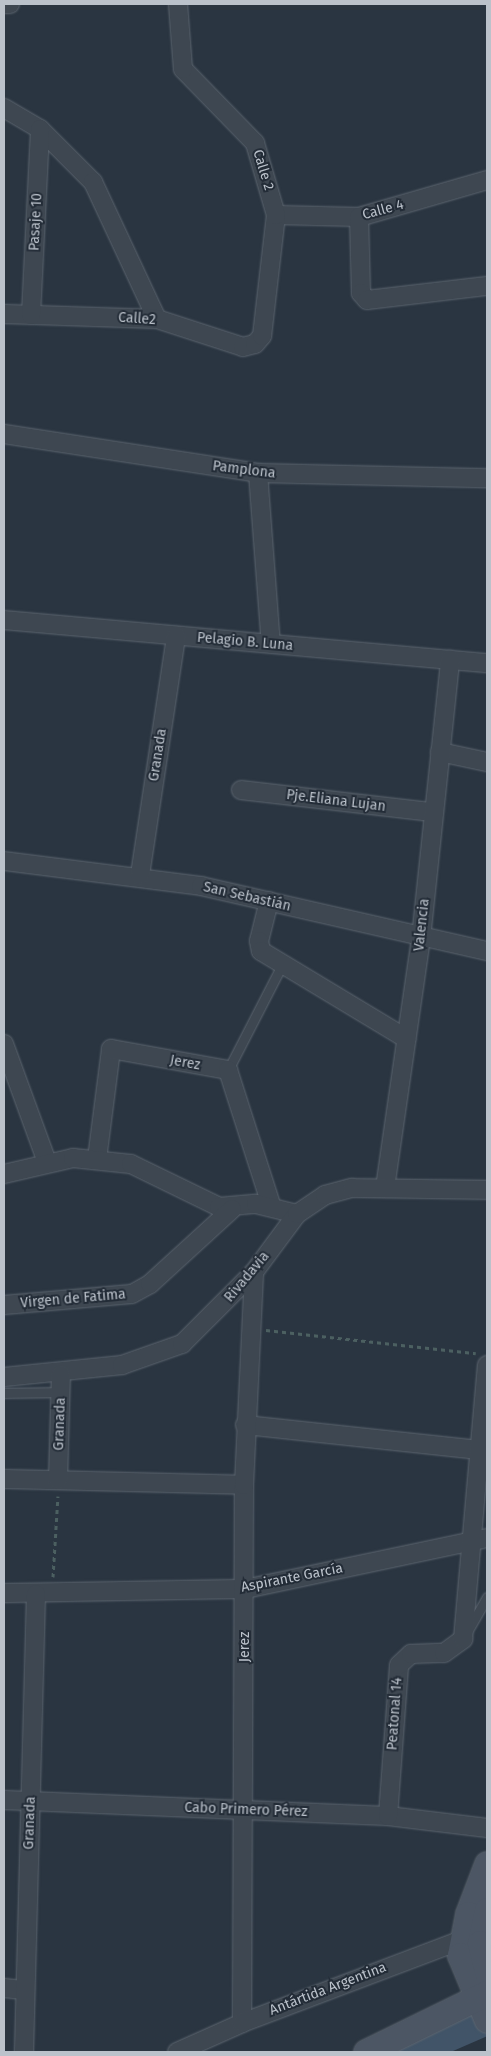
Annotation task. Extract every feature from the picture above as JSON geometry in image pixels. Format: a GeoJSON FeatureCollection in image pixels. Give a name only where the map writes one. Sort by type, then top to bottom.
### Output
{"type":"FeatureCollection","features":[{"type":"Feature","properties":{"kind":"street"},"geometry":{"type":"LineString","coordinates":[[4,4],[10,4]]}},
{"type":"Feature","properties":{"kind":"street","name":"Calle 2"},"geometry":{"type":"LineString","coordinates":[[178,4],[183,69],[255,143],[276,215],[262,336]]}},
{"type":"Feature","properties":{"kind":"street"},"geometry":{"type":"LineString","coordinates":[[4,108],[40,130],[73,158],[105,199],[157,319]]}},
{"type":"Feature","properties":{"kind":"street","name":"Pasaje 10"},"geometry":{"type":"LineString","coordinates":[[31,315],[40,130]]}},
{"type":"Feature","properties":{"kind":"street","name":"Calle 4"},"geometry":{"type":"LineString","coordinates":[[276,215],[359,217],[487,180]]}},
{"type":"Feature","properties":{"kind":"street"},"geometry":{"type":"LineString","coordinates":[[359,217],[361,293],[367,300],[487,286]]}},
{"type":"Feature","properties":{"kind":"street","name":"Calle2"},"geometry":{"type":"LineString","coordinates":[[4,314],[157,319],[243,347],[255,344],[262,336]]}},
{"type":"Feature","properties":{"kind":"street","name":"Pamplona"},"geometry":{"type":"LineString","coordinates":[[4,434],[258,473],[487,478]]}},
{"type":"Feature","properties":{"kind":"street"},"geometry":{"type":"LineString","coordinates":[[258,473],[272,644]]}},
{"type":"Feature","properties":{"kind":"street","name":"Pelagio B. Luna"},"geometry":{"type":"LineString","coordinates":[[4,620],[487,663]]}},
{"type":"Feature","properties":{"kind":"street","name":"Granada"},"geometry":{"type":"LineString","coordinates":[[140,875],[176,636]]}},
{"type":"Feature","properties":{"kind":"street","name":"Valencia"},"geometry":{"type":"LineString","coordinates":[[385,1188],[422,938],[432,812],[450,660]]}},
{"type":"Feature","properties":{"kind":"street"},"geometry":{"type":"LineString","coordinates":[[440,752],[487,762]]}},
{"type":"Feature","properties":{"kind":"street","name":"Pje.Eliana Lujan"},"geometry":{"type":"LineString","coordinates":[[241,790],[432,812]]}},
{"type":"Feature","properties":{"kind":"street","name":"San Sebastián"},"geometry":{"type":"LineString","coordinates":[[4,861],[140,875],[269,901],[422,938],[487,950]]}},
{"type":"Feature","properties":{"kind":"street"},"geometry":{"type":"LineString","coordinates":[[269,901],[258,941],[261,951],[407,1039]]}},
{"type":"Feature","properties":{"kind":"street"},"geometry":{"type":"LineString","coordinates":[[4,1044],[47,1162]]}},
{"type":"Feature","properties":{"kind":"street","name":"Jerez"},"geometry":{"type":"LineString","coordinates":[[97,1160],[111,1049],[228,1070]]}},
{"type":"Feature","properties":{"kind":"street"},"geometry":{"type":"LineString","coordinates":[[228,1070],[271,1205]]}},
{"type":"Feature","properties":{"kind":"street"},"geometry":{"type":"LineString","coordinates":[[4,1174],[47,1162],[97,1160],[132,1164],[232,1209],[271,1205],[297,1214]]}},
{"type":"Feature","properties":{"kind":"street","name":"Rivadavia"},"geometry":{"type":"LineString","coordinates":[[4,1377],[61,1374],[122,1365],[182,1344],[254,1272],[297,1214],[325,1195],[352,1188],[487,1190]]}},
{"type":"Feature","properties":{"kind":"street","name":"Virgen de Fatima"},"geometry":{"type":"LineString","coordinates":[[4,1305],[132,1294],[150,1284],[232,1209]]}},
{"type":"Feature","properties":{"kind":"street","name":"Jerez"},"geometry":{"type":"LineString","coordinates":[[242,2023],[246,1810],[244,1485],[245,1425],[254,1272]]}},
{"type":"Feature","properties":{"kind":"street","name":"Granada"},"geometry":{"type":"LineString","coordinates":[[58,1480],[61,1374]]}},
{"type":"Feature","properties":{"kind":"street"},"geometry":{"type":"LineString","coordinates":[[463,1639],[480,1539],[480,1450],[487,1376]]}},
{"type":"Feature","properties":{"kind":"street"},"geometry":{"type":"LineString","coordinates":[[245,1425],[480,1450]]}},
{"type":"Feature","properties":{"kind":"street"},"geometry":{"type":"LineString","coordinates":[[4,1479],[244,1485]]}},
{"type":"Feature","properties":{"kind":"street","name":"Aspirante García"},"geometry":{"type":"LineString","coordinates":[[4,1593],[44,1594],[245,1589],[480,1539]]}},
{"type":"Feature","properties":{"kind":"street","name":"Granada"},"geometry":{"type":"LineString","coordinates":[[24,2052],[30,1802],[44,1594]]}},
{"type":"Feature","properties":{"kind":"street","name":"Peatonal 14"},"geometry":{"type":"LineString","coordinates":[[388,1816],[398,1665],[411,1654],[444,1653],[463,1639]]}},
{"type":"Feature","properties":{"kind":"street","name":"Cabo Primero Pérez"},"geometry":{"type":"LineString","coordinates":[[4,1800],[388,1816],[487,1828]]}},
{"type":"Feature","properties":{"kind":"street"},"geometry":{"type":"LineString","coordinates":[[366,2052],[484,2006],[465,1974],[487,1864]]}},
{"type":"Feature","properties":{"kind":"street"},"geometry":{"type":"LineString","coordinates":[[472,1936],[487,1910]]}},
{"type":"Feature","properties":{"kind":"street"},"geometry":{"type":"LineString","coordinates":[[472,1936],[487,1972]]}},
{"type":"Feature","properties":{"kind":"street","name":"Antártida Argentina"},"geometry":{"type":"LineString","coordinates":[[177,2052],[242,2023],[472,1936]]}},
{"type":"Feature","properties":{"kind":"street"},"geometry":{"type":"LineString","coordinates":[[4,1988],[24,1990]]}},
{"type":"Feature","properties":{"kind":"lane"},"geometry":{"type":"LineString","coordinates":[[228,1070],[282,965]]}},
{"type":"Feature","properties":{"kind":"lane"},"geometry":{"type":"LineString","coordinates":[[4,1393],[61,1392]]}},
{"type":"Feature","properties":{"kind":"lane"},"geometry":{"type":"LineString","coordinates":[[463,1639],[487,1597]]}},
{"type":"Feature","properties":{"kind":"path"},"geometry":{"type":"LineString","coordinates":[[250,1329],[487,1354]]}},
{"type":"Feature","properties":{"kind":"path"},"geometry":{"type":"LineString","coordinates":[[44,1594],[58,1480]]}},
{"type":"Feature","properties":{"kind":"waterway"},"geometry":{"type":"LineString","coordinates":[[413,2052],[487,2020]]}}]}
